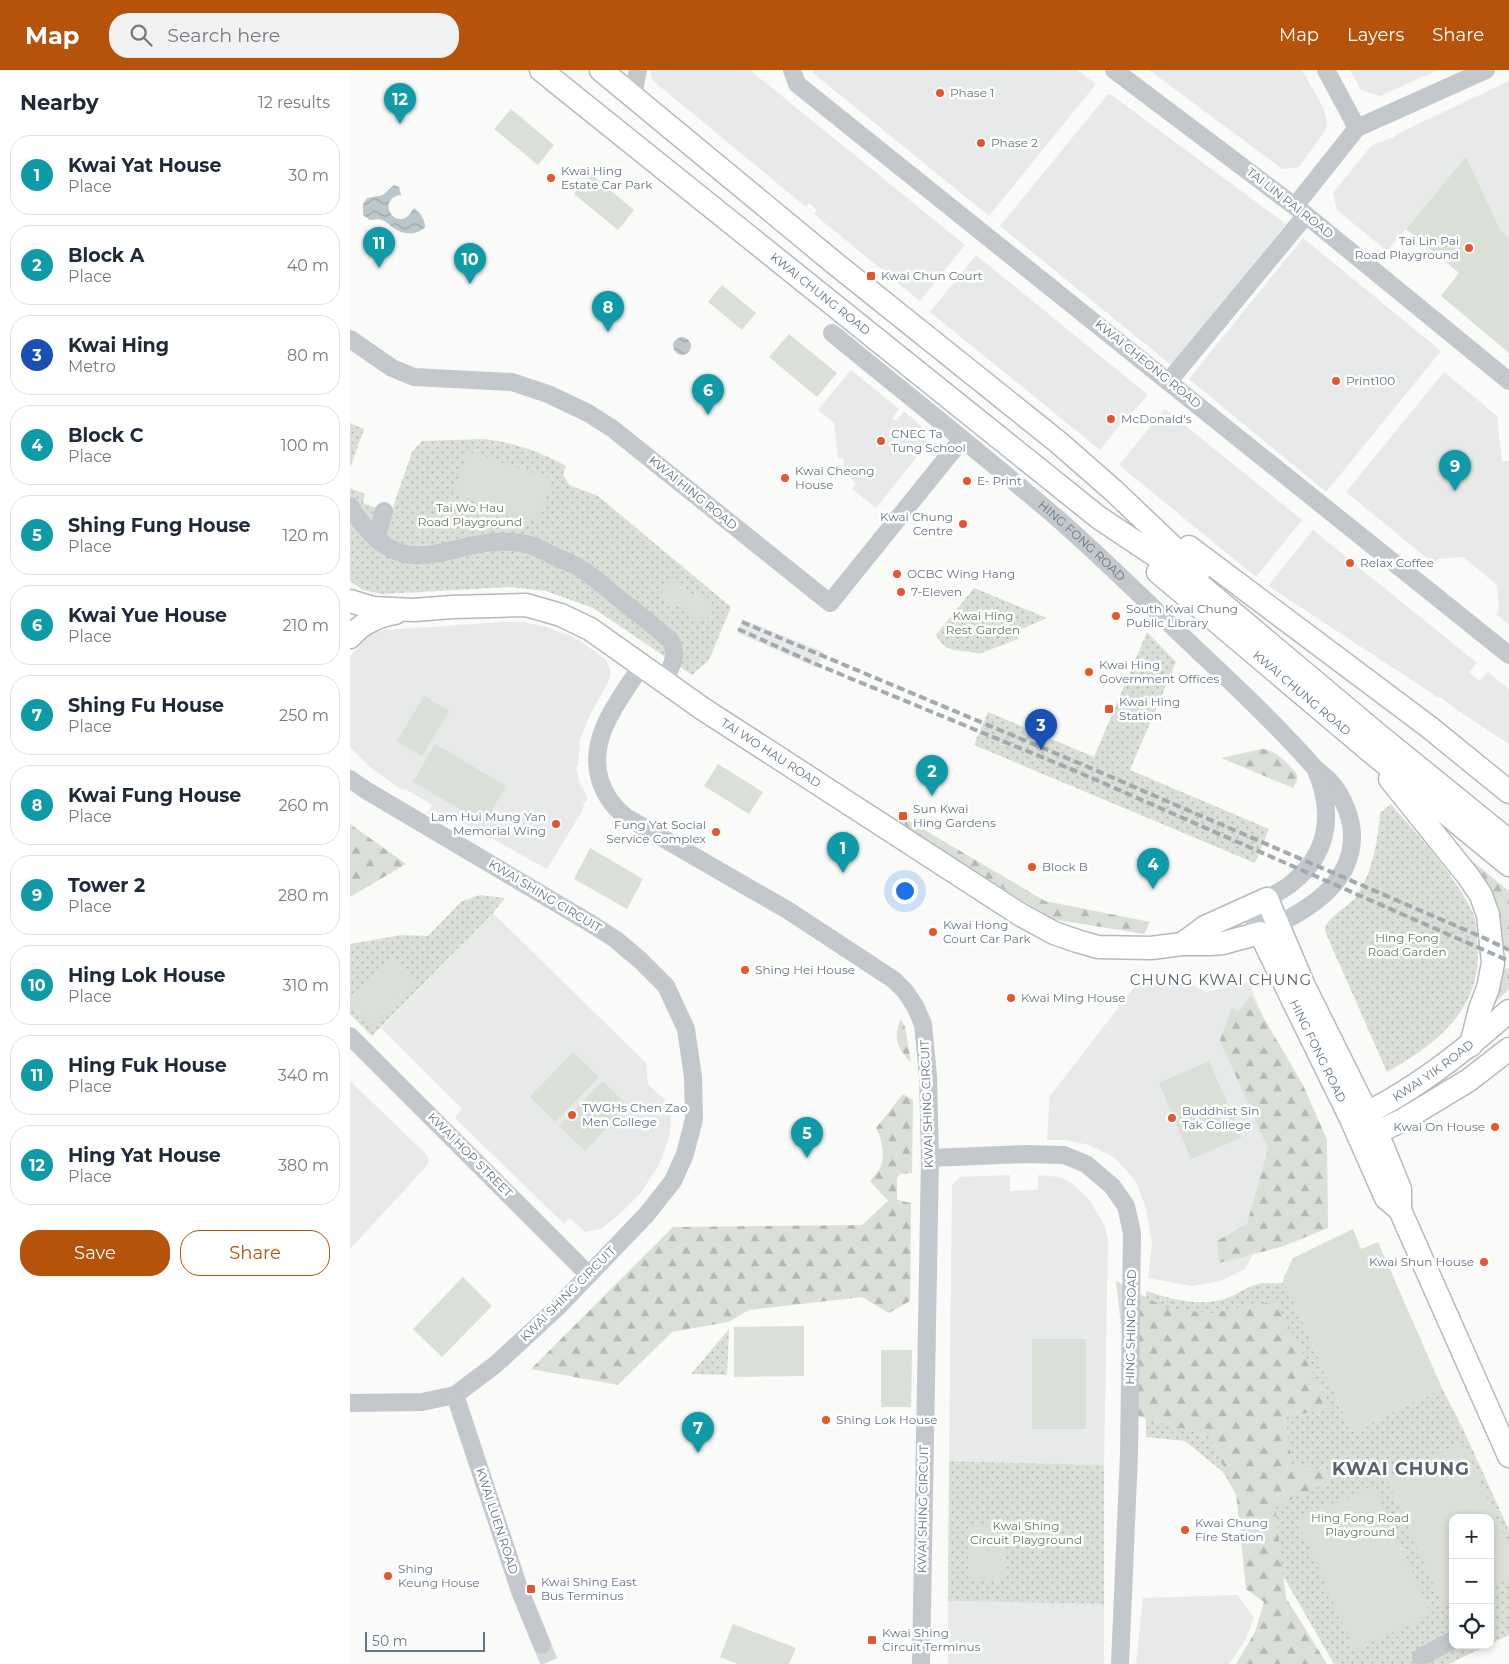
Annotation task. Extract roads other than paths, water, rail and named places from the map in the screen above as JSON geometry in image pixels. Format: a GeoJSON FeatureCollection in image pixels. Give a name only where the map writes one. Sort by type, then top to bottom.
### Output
{"type":"FeatureCollection","features":[{"type":"Feature","properties":{"kind":"main road","name":"KWAI CHUNG ROAD"},"geometry":{"type":"LineString","coordinates":[[541,70],[1098,517],[1190,600],[1377,736],[1509,826]]}},
{"type":"Feature","properties":{"kind":"main road","name":"KWAI CHUNG ROAD"},"geometry":{"type":"LineString","coordinates":[[601,70],[778,217],[1058,442],[1114,491],[1414,716],[1509,792]]}},
{"type":"Feature","properties":{"kind":"main road","name":"KWAI CHUNG ROAD"},"geometry":{"type":"LineString","coordinates":[[1114,491],[1134,512],[1377,736],[1509,865]]}},
{"type":"Feature","properties":{"kind":"main road","name":"TAI WO HAU ROAD"},"geometry":{"type":"LineString","coordinates":[[350,601],[374,608],[414,610],[526,605],[561,614],[590,629],[703,710],[1021,915],[1054,933],[1076,941],[1098,946],[1151,948],[1182,944],[1223,943],[1270,929]]}},
{"type":"Feature","properties":{"kind":"main road"},"geometry":{"type":"LineString","coordinates":[[350,637],[357,629],[371,620],[385,615],[414,610]]}},
{"type":"Feature","properties":{"kind":"main road","name":"KWAI CHUNG ROAD"},"geometry":{"type":"LineString","coordinates":[[1377,736],[1509,841]]}},
{"type":"Feature","properties":{"kind":"main road"},"geometry":{"type":"LineString","coordinates":[[1377,736],[1405,798],[1468,876],[1481,895],[1488,915],[1492,963],[1488,988],[1471,1045]]}},
{"type":"Feature","properties":{"kind":"main road"},"geometry":{"type":"LineString","coordinates":[[1182,944],[1205,926],[1258,903]]}},
{"type":"Feature","properties":{"kind":"main road","name":"HING FONG ROAD"},"geometry":{"type":"LineString","coordinates":[[1258,903],[1270,929],[1304,986],[1364,1127],[1400,1189],[1400,1210],[1509,1456]]}},
{"type":"Feature","properties":{"kind":"main road","name":"KWAI YIK ROAD"},"geometry":{"type":"LineString","coordinates":[[1364,1127],[1471,1045],[1509,1011]]}},
{"type":"Feature","properties":{"kind":"main road","name":"KWAI YIK ROAD"},"geometry":{"type":"LineString","coordinates":[[1364,1127],[1403,1120],[1469,1080],[1509,1049]]}},
{"type":"Feature","properties":{"kind":"street"},"geometry":{"type":"LineString","coordinates":[[633,95],[638,70]]}},
{"type":"Feature","properties":{"kind":"street","name":"KWAI CHEONG ROAD"},"geometry":{"type":"LineString","coordinates":[[792,70],[798,84],[1509,656]]}},
{"type":"Feature","properties":{"kind":"street","name":"TAI LIN PAI ROAD"},"geometry":{"type":"LineString","coordinates":[[1114,70],[1301,210],[1509,381]]}},
{"type":"Feature","properties":{"kind":"street"},"geometry":{"type":"LineString","coordinates":[[1326,70],[1357,128]]}},
{"type":"Feature","properties":{"kind":"street"},"geometry":{"type":"LineString","coordinates":[[1169,381],[1301,210],[1357,128],[1486,70]]}},
{"type":"Feature","properties":{"kind":"street","name":"HING FONG ROAD"},"geometry":{"type":"LineString","coordinates":[[832,333],[962,439],[1107,564],[1262,712],[1315,768],[1332,783],[1340,795],[1352,831],[1350,850],[1341,874],[1331,890],[1312,905],[1270,929]]}},
{"type":"Feature","properties":{"kind":"street","name":"KWAI HING ROAD"},"geometry":{"type":"LineString","coordinates":[[350,339],[377,359],[414,378],[512,382],[548,394],[588,413],[613,429],[830,603],[962,439]]}},
{"type":"Feature","properties":{"kind":"street"},"geometry":{"type":"LineString","coordinates":[[350,506],[360,522],[376,538],[396,551],[422,556],[436,555],[488,542],[508,540],[532,545],[579,568],[670,640],[675,651],[674,663],[664,681]]}},
{"type":"Feature","properties":{"kind":"street"},"geometry":{"type":"LineString","coordinates":[[376,538],[384,511]]}},
{"type":"Feature","properties":{"kind":"street","name":"KWAI SHING CIRCUIT"},"geometry":{"type":"LineString","coordinates":[[642,665],[613,710],[600,736],[596,758],[598,774],[604,792],[617,810],[789,911],[894,980],[905,991],[915,1006],[923,1024],[928,1076],[930,1158],[921,1664]]}},
{"type":"Feature","properties":{"kind":"street","name":"HING FONG ROAD"},"geometry":{"type":"LineString","coordinates":[[1258,903],[1293,883],[1319,853],[1326,828],[1327,808],[1324,789],[1315,768]]}},
{"type":"Feature","properties":{"kind":"street","name":"KWAI SHING CIRCUIT"},"geometry":{"type":"LineString","coordinates":[[350,779],[590,923],[615,939],[640,960],[666,986],[686,1029],[693,1077],[694,1119],[680,1168],[662,1196],[558,1307],[495,1365],[455,1395],[422,1402],[350,1403]]}},
{"type":"Feature","properties":{"kind":"street","name":"KWAI HOP STREET"},"geometry":{"type":"LineString","coordinates":[[350,1036],[589,1275]]}},
{"type":"Feature","properties":{"kind":"street","name":"HING SHING ROAD"},"geometry":{"type":"LineString","coordinates":[[930,1158],[1026,1154],[1064,1155],[1086,1164],[1112,1186],[1126,1206],[1132,1233],[1129,1454],[1120,1664]]}},
{"type":"Feature","properties":{"kind":"street","name":"KWAI LUEN ROAD"},"geometry":{"type":"LineString","coordinates":[[455,1395],[520,1591],[542,1645]]}},
{"type":"Feature","properties":{"kind":"street"},"geometry":{"type":"LineString","coordinates":[[1422,1657],[1449,1642]]}},
{"type":"Feature","properties":{"kind":"water"},"geometry":{"type":"Polygon","coordinates":[[[394,185],[399,187],[401,195],[394,197],[390,201],[389,211],[396,218],[401,219],[407,217],[414,208],[424,221],[425,227],[419,232],[402,232],[383,221],[378,219],[370,220],[363,215],[363,204],[367,198],[383,195],[394,185]]]}},
{"type":"Feature","properties":{"kind":"water"},"geometry":{"type":"Polygon","coordinates":[[[678,337],[686,337],[691,342],[689,353],[678,355],[673,350],[673,342],[678,337]]]}},
{"type":"Feature","properties":{"kind":"tunnel"},"geometry":{"type":"LineString","coordinates":[[542,1645],[550,1664]]}},
{"type":"Feature","properties":{"kind":"railway"},"geometry":{"type":"LineString","coordinates":[[742,622],[1081,764],[1509,950]]}},
{"type":"Feature","properties":{"kind":"railway"},"geometry":{"type":"LineString","coordinates":[[738,629],[818,665],[1078,772],[1509,961]]}},
{"type":"Feature","properties":{"kind":"place","name":"Phase 1"},"geometry":{"type":"Point","coordinates":[940,93]}},
{"type":"Feature","properties":{"kind":"place","name":"Hing Yat House"},"geometry":{"type":"Point","coordinates":[400,124]}},
{"type":"Feature","properties":{"kind":"place","name":"Phase 2"},"geometry":{"type":"Point","coordinates":[981,143]}},
{"type":"Feature","properties":{"kind":"place","name":"Kwai Hing Estate Car Park"},"geometry":{"type":"Point","coordinates":[551,178]}},
{"type":"Feature","properties":{"kind":"place","name":"Tai Lin Pai Road Playground"},"geometry":{"type":"Point","coordinates":[1469,248]}},
{"type":"Feature","properties":{"kind":"place","name":"Hing Fuk House"},"geometry":{"type":"Point","coordinates":[379,268]}},
{"type":"Feature","properties":{"kind":"place","name":"Kwai Chun Court"},"geometry":{"type":"Point","coordinates":[871,276]}},
{"type":"Feature","properties":{"kind":"place","name":"Hing Lok House"},"geometry":{"type":"Point","coordinates":[470,284]}},
{"type":"Feature","properties":{"kind":"place","name":"Kwai Fung House"},"geometry":{"type":"Point","coordinates":[608,332]}},
{"type":"Feature","properties":{"kind":"place","name":"Print100"},"geometry":{"type":"Point","coordinates":[1336,381]}},
{"type":"Feature","properties":{"kind":"place","name":"Kwai Yue House"},"geometry":{"type":"Point","coordinates":[708,415]}},
{"type":"Feature","properties":{"kind":"place","name":"McDonald's"},"geometry":{"type":"Point","coordinates":[1111,419]}},
{"type":"Feature","properties":{"kind":"place","name":"CNEC Ta Tung School"},"geometry":{"type":"Point","coordinates":[881,441]}},
{"type":"Feature","properties":{"kind":"place","name":"Kwai Cheong House"},"geometry":{"type":"Point","coordinates":[785,478]}},
{"type":"Feature","properties":{"kind":"place","name":"E- Print"},"geometry":{"type":"Point","coordinates":[967,481]}},
{"type":"Feature","properties":{"kind":"place","name":"Tower 2"},"geometry":{"type":"Point","coordinates":[1455,491]}},
{"type":"Feature","properties":{"kind":"place","name":"Kwai Chung Centre"},"geometry":{"type":"Point","coordinates":[963,524]}},
{"type":"Feature","properties":{"kind":"place","name":"Relax Coffee"},"geometry":{"type":"Point","coordinates":[1350,563]}},
{"type":"Feature","properties":{"kind":"place","name":"OCBC Wing Hang"},"geometry":{"type":"Point","coordinates":[897,574]}},
{"type":"Feature","properties":{"kind":"place","name":"7-Eleven"},"geometry":{"type":"Point","coordinates":[901,592]}},
{"type":"Feature","properties":{"kind":"place","name":"South Kwai Chung Public Library"},"geometry":{"type":"Point","coordinates":[1116,616]}},
{"type":"Feature","properties":{"kind":"place","name":"Kwai Hing Government Offices"},"geometry":{"type":"Point","coordinates":[1089,672]}},
{"type":"Feature","properties":{"kind":"place","name":"Kwai Hing Station"},"geometry":{"type":"Point","coordinates":[1109,709]}},
{"type":"Feature","properties":{"kind":"place","name":"Kwai Hing"},"geometry":{"type":"Point","coordinates":[1041,750]}},
{"type":"Feature","properties":{"kind":"place","name":"Block A"},"geometry":{"type":"Point","coordinates":[932,796]}},
{"type":"Feature","properties":{"kind":"place","name":"Sun Kwai Hing Gardens"},"geometry":{"type":"Point","coordinates":[903,816]}},
{"type":"Feature","properties":{"kind":"place","name":"Lam Hui Mung Yan Memorial Wing"},"geometry":{"type":"Point","coordinates":[556,824]}},
{"type":"Feature","properties":{"kind":"place","name":"Fung Yat Social Service Complex"},"geometry":{"type":"Point","coordinates":[716,832]}},
{"type":"Feature","properties":{"kind":"place","name":"Block B"},"geometry":{"type":"Point","coordinates":[1032,867]}},
{"type":"Feature","properties":{"kind":"place","name":"Kwai Yat House"},"geometry":{"type":"Point","coordinates":[843,873]}},
{"type":"Feature","properties":{"kind":"place","name":"Block C"},"geometry":{"type":"Point","coordinates":[1153,889]}},
{"type":"Feature","properties":{"kind":"place","name":"Kwai Hong Court Car Park"},"geometry":{"type":"Point","coordinates":[933,932]}},
{"type":"Feature","properties":{"kind":"place","name":"Shing Hei House"},"geometry":{"type":"Point","coordinates":[745,970]}},
{"type":"Feature","properties":{"kind":"place","name":"Kwai Ming House"},"geometry":{"type":"Point","coordinates":[1011,998]}},
{"type":"Feature","properties":{"kind":"place","name":"TWGHs Chen Zao Men College"},"geometry":{"type":"Point","coordinates":[572,1115]}},
{"type":"Feature","properties":{"kind":"place","name":"Buddhist Sin Tak College"},"geometry":{"type":"Point","coordinates":[1172,1118]}},
{"type":"Feature","properties":{"kind":"place","name":"Kwai On House"},"geometry":{"type":"Point","coordinates":[1495,1127]}},
{"type":"Feature","properties":{"kind":"place","name":"Shing Fung House"},"geometry":{"type":"Point","coordinates":[807,1158]}},
{"type":"Feature","properties":{"kind":"place","name":"Kwai Shun House"},"geometry":{"type":"Point","coordinates":[1484,1262]}},
{"type":"Feature","properties":{"kind":"place","name":"Shing Lok House"},"geometry":{"type":"Point","coordinates":[826,1420]}},
{"type":"Feature","properties":{"kind":"place","name":"Shing Fu House"},"geometry":{"type":"Point","coordinates":[698,1453]}},
{"type":"Feature","properties":{"kind":"place","name":"Kwai Chung Fire Station"},"geometry":{"type":"Point","coordinates":[1185,1530]}},
{"type":"Feature","properties":{"kind":"place","name":"Shing Keung House"},"geometry":{"type":"Point","coordinates":[388,1576]}},
{"type":"Feature","properties":{"kind":"place","name":"Kwai Shing East Bus Terminus"},"geometry":{"type":"Point","coordinates":[531,1589]}},
{"type":"Feature","properties":{"kind":"place","name":"Kwai Shing Circuit Terminus"},"geometry":{"type":"Point","coordinates":[872,1640]}},
{"type":"Feature","properties":{"kind":"district","name":"CHUNG KWAI CHUNG"},"geometry":{"type":"Point","coordinates":[1221,980]}},
{"type":"Feature","properties":{"kind":"district","name":"KWAI CHUNG"},"geometry":{"type":"Point","coordinates":[1401,1469]}},
{"type":"Feature","properties":{"kind":"park label","name":"Tai Wo Hau Road Playground"},"geometry":{"type":"Point","coordinates":[470,515]}},
{"type":"Feature","properties":{"kind":"park label","name":"Kwai Hing Rest Garden"},"geometry":{"type":"Point","coordinates":[983,623]}},
{"type":"Feature","properties":{"kind":"park label","name":"Hing Fong Road Garden"},"geometry":{"type":"Point","coordinates":[1407,945]}},
{"type":"Feature","properties":{"kind":"park label","name":"Hing Fong Road Playground"},"geometry":{"type":"Point","coordinates":[1360,1525]}},
{"type":"Feature","properties":{"kind":"park label","name":"Kwai Shing Circuit Playground"},"geometry":{"type":"Point","coordinates":[1026,1533]}}]}
